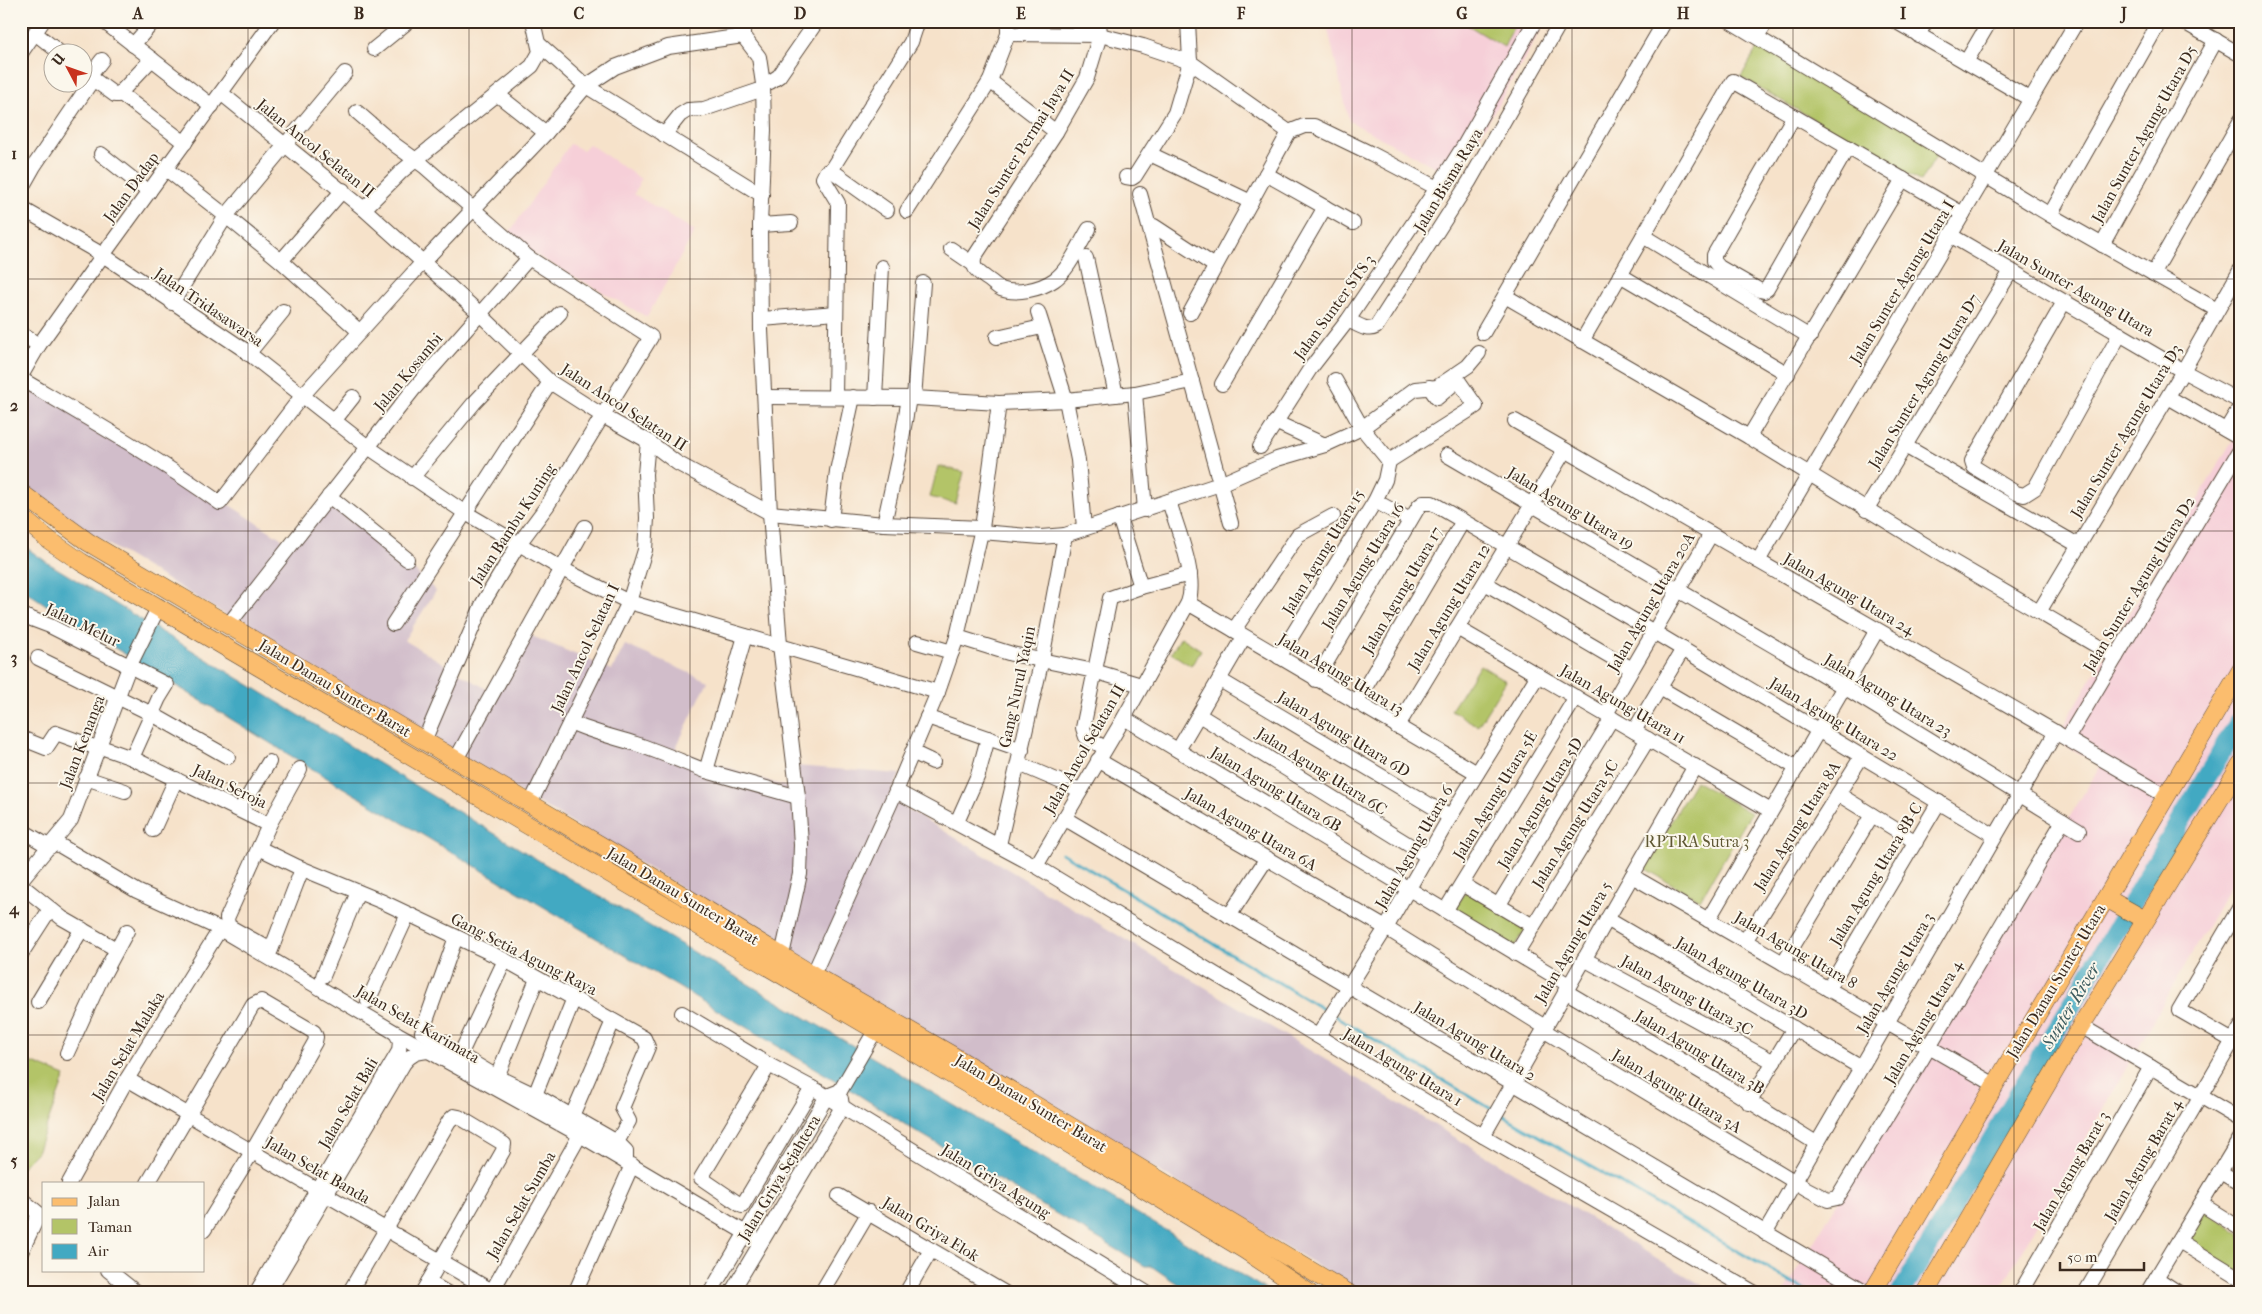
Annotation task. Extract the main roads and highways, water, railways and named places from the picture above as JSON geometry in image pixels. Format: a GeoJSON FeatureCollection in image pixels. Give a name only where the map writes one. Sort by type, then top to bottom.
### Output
{"type":"FeatureCollection","features":[{"type":"Feature","properties":{"kind":"main road","name":"Jalan Danau Sunter Barat"},"geometry":{"type":"LineString","coordinates":[[21,494],[88,542],[455,761],[605,848],[813,975],[950,1054],[1309,1293]]}},
{"type":"Feature","properties":{"kind":"main road","name":"Jalan Danau Sunter Barat"},"geometry":{"type":"LineString","coordinates":[[21,517],[49,540],[156,612],[595,864],[871,1038],[1107,1158],[1348,1293]]}},
{"type":"Feature","properties":{"kind":"main road","name":"Jalan Danau Sunter Utara"},"geometry":{"type":"LineString","coordinates":[[1870,1293],[1995,1085],[2110,900],[2166,796],[2241,670]]}},
{"type":"Feature","properties":{"kind":"main road"},"geometry":{"type":"LineString","coordinates":[[1925,1293],[2082,1026],[2142,918],[2241,764]]}},
{"type":"Feature","properties":{"kind":"main road"},"geometry":{"type":"LineString","coordinates":[[595,864],[605,848]]}},
{"type":"Feature","properties":{"kind":"main road"},"geometry":{"type":"LineString","coordinates":[[2110,900],[2142,918]]}},
{"type":"Feature","properties":{"kind":"water"},"geometry":{"type":"Polygon","coordinates":[[[21,544],[48,563],[543,863],[1272,1293],[1191,1293],[1151,1266],[1145,1266],[909,1127],[843,1085],[337,784],[69,620],[21,588],[21,544]]]}},
{"type":"Feature","properties":{"kind":"waterway","name":"Sunter River"},"geometry":{"type":"LineString","coordinates":[[1901,1293],[2241,719]]}},
{"type":"Feature","properties":{"kind":"waterway"},"geometry":{"type":"LineString","coordinates":[[1062,853],[1328,1012]]}},
{"type":"Feature","properties":{"kind":"waterway"},"geometry":{"type":"LineString","coordinates":[[1335,1016],[1493,1110]]}},
{"type":"Feature","properties":{"kind":"waterway"},"geometry":{"type":"LineString","coordinates":[[1499,1113],[1810,1293]]}},
{"type":"Feature","properties":{"kind":"park label","name":"RPTRA Sutra 3"},"geometry":{"type":"Point","coordinates":[1697,841]}}]}
